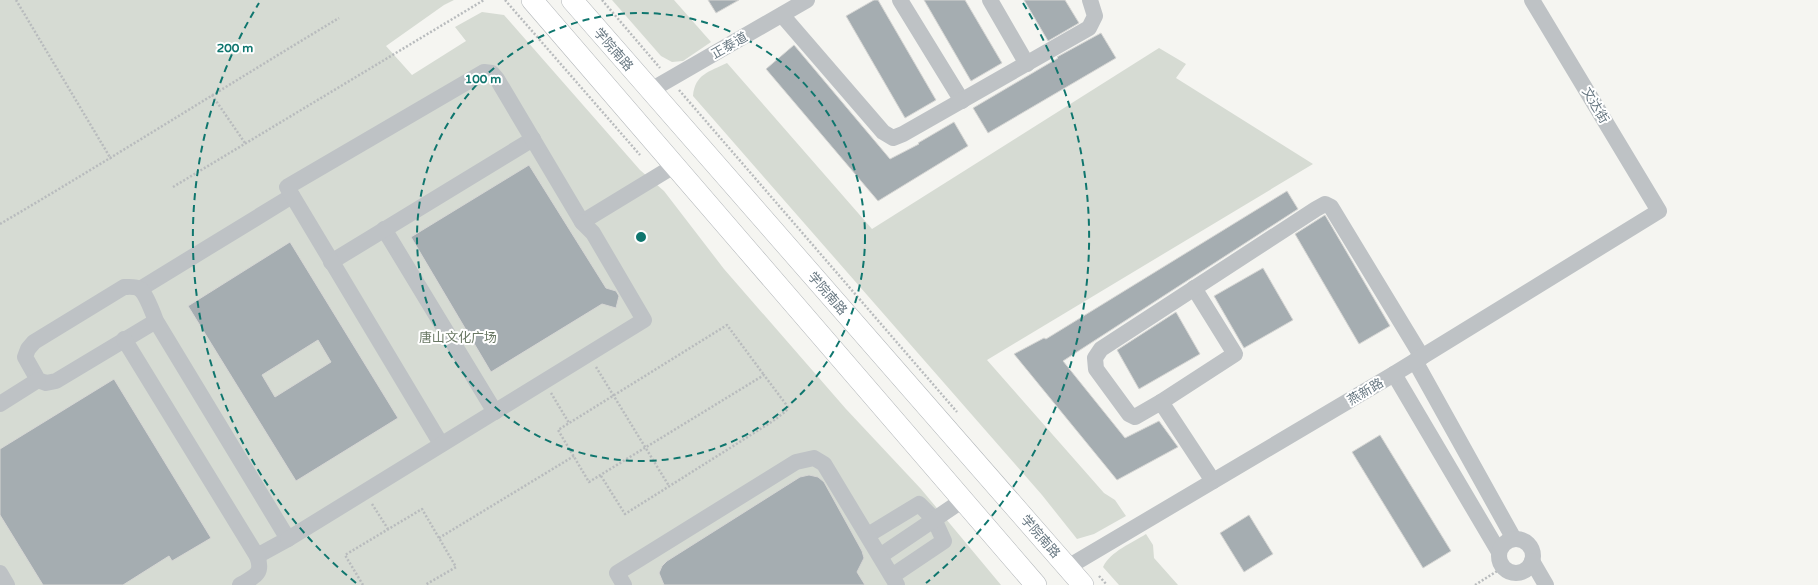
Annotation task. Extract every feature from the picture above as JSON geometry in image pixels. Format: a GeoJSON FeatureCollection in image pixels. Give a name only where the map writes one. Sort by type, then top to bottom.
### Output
{"type":"FeatureCollection","features":[{"type":"Feature","properties":{"kind":"main road"},"geometry":{"type":"LineString","coordinates":[[532,0],[1036,585]]}},
{"type":"Feature","properties":{"kind":"main road","name":"学院南路"},"geometry":{"type":"LineString","coordinates":[[572,0],[651,90],[1076,562],[1083,585]]}},
{"type":"Feature","properties":{"kind":"street","name":"正泰道"},"geometry":{"type":"LineString","coordinates":[[651,90],[807,0]]}},
{"type":"Feature","properties":{"kind":"street"},"geometry":{"type":"LineString","coordinates":[[900,0],[962,101]]}},
{"type":"Feature","properties":{"kind":"street"},"geometry":{"type":"LineString","coordinates":[[990,0],[1026,64]]}},
{"type":"Feature","properties":{"kind":"street"},"geometry":{"type":"LineString","coordinates":[[782,15],[882,132],[893,138],[903,134],[962,101],[1089,28],[1095,16],[1090,0]]}},
{"type":"Feature","properties":{"kind":"street","name":"文达街"},"geometry":{"type":"LineString","coordinates":[[1532,0],[1659,211]]}},
{"type":"Feature","properties":{"kind":"street"},"geometry":{"type":"LineString","coordinates":[[257,556],[288,539],[644,320],[593,233],[582,222],[492,73],[484,72],[287,187],[441,444]]}},
{"type":"Feature","properties":{"kind":"street"},"geometry":{"type":"LineString","coordinates":[[331,262],[533,139]]}},
{"type":"Feature","properties":{"kind":"street"},"geometry":{"type":"LineString","coordinates":[[582,222],[674,166]]}},
{"type":"Feature","properties":{"kind":"street"},"geometry":{"type":"LineString","coordinates":[[140,289],[292,196]]}},
{"type":"Feature","properties":{"kind":"street"},"geometry":{"type":"LineString","coordinates":[[1194,288],[1235,354],[1135,417],[1129,414],[1096,369],[1095,358],[1101,349],[1194,288],[1325,204],[1331,207],[1418,359],[1514,539]]}},
{"type":"Feature","properties":{"kind":"street","name":"燕新路"},"geometry":{"type":"LineString","coordinates":[[1076,562],[1394,374],[1659,211]]}},
{"type":"Feature","properties":{"kind":"street"},"geometry":{"type":"LineString","coordinates":[[384,229],[495,412]]}},
{"type":"Feature","properties":{"kind":"street"},"geometry":{"type":"LineString","coordinates":[[156,321],[56,381],[46,383],[38,380],[25,356],[28,349],[34,342],[124,287],[132,286],[140,289],[156,321],[288,539]]}},
{"type":"Feature","properties":{"kind":"street"},"geometry":{"type":"LineString","coordinates":[[124,339],[257,556],[260,563],[260,570],[256,575],[240,585]]}},
{"type":"Feature","properties":{"kind":"street"},"geometry":{"type":"LineString","coordinates":[[1394,374],[1508,570]]}},
{"type":"Feature","properties":{"kind":"street"},"geometry":{"type":"LineString","coordinates":[[0,404],[38,380]]}},
{"type":"Feature","properties":{"kind":"street"},"geometry":{"type":"LineString","coordinates":[[1161,402],[1213,481]]}},
{"type":"Feature","properties":{"kind":"street"},"geometry":{"type":"LineString","coordinates":[[620,584],[617,573],[796,462],[814,458],[824,464],[895,581],[944,541],[934,519],[919,504],[868,535]]}},
{"type":"Feature","properties":{"kind":"street"},"geometry":{"type":"LineString","coordinates":[[880,556],[963,500]]}},
{"type":"Feature","properties":{"kind":"street"},"geometry":{"type":"LineString","coordinates":[[1514,539],[1525,542],[1529,545],[1533,556],[1532,562],[1526,570],[1522,572],[1508,570],[1504,543],[1514,539]]}},
{"type":"Feature","properties":{"kind":"street"},"geometry":{"type":"LineString","coordinates":[[1532,562],[1546,585]]}},
{"type":"Feature","properties":{"kind":"street"},"geometry":{"type":"LineString","coordinates":[[0,573],[7,585]]}},
{"type":"Feature","properties":{"kind":"path"},"geometry":{"type":"LineString","coordinates":[[16,0],[111,159]]}},
{"type":"Feature","properties":{"kind":"path"},"geometry":{"type":"LineString","coordinates":[[173,187],[484,0]]}},
{"type":"Feature","properties":{"kind":"path"},"geometry":{"type":"LineString","coordinates":[[602,0],[959,414]]}},
{"type":"Feature","properties":{"kind":"path"},"geometry":{"type":"LineString","coordinates":[[0,224],[111,159],[212,95],[339,18]]}},
{"type":"Feature","properties":{"kind":"path"},"geometry":{"type":"LineString","coordinates":[[212,95],[246,144]]}},
{"type":"Feature","properties":{"kind":"path"},"geometry":{"type":"LineString","coordinates":[[601,476],[624,514],[773,421],[786,411],[788,407],[727,325],[558,430],[590,482],[764,375]]}},
{"type":"Feature","properties":{"kind":"path"},"geometry":{"type":"LineString","coordinates":[[589,369],[595,365],[669,486]]}},
{"type":"Feature","properties":{"kind":"path"},"geometry":{"type":"LineString","coordinates":[[556,388],[550,392],[569,423]]}},
{"type":"Feature","properties":{"kind":"path"},"geometry":{"type":"LineString","coordinates":[[439,538],[574,456]]}},
{"type":"Feature","properties":{"kind":"path"},"geometry":{"type":"LineString","coordinates":[[365,491],[388,529]]}},
{"type":"Feature","properties":{"kind":"path"},"geometry":{"type":"LineString","coordinates":[[362,585],[345,555],[422,509],[456,567],[426,585]]}},
{"type":"Feature","properties":{"kind":"path"},"geometry":{"type":"LineString","coordinates":[[1076,562],[1107,585]]}},
{"type":"Feature","properties":{"kind":"path"},"geometry":{"type":"LineString","coordinates":[[1475,585],[1508,570]]}},
{"type":"Feature","properties":{"kind":"green space","name":"唐山文化广场"},"geometry":{"type":"Polygon","coordinates":[[[0,0],[454,0],[444,5],[386,46],[412,75],[466,41],[455,27],[482,12],[504,15],[640,170],[664,191],[724,269],[846,409],[921,489],[1001,585],[0,585],[0,0]]]}},
{"type":"Feature","properties":{"kind":"green space"},"geometry":{"type":"Polygon","coordinates":[[[612,0],[674,0],[711,42],[683,61],[672,62],[661,56],[612,0]]]}},
{"type":"Feature","properties":{"kind":"green space"},"geometry":{"type":"Polygon","coordinates":[[[1159,48],[1186,64],[1176,78],[1313,164],[987,360],[1104,493],[1115,500],[1126,516],[1094,534],[1077,539],[1042,495],[693,96],[694,89],[700,78],[727,63],[872,229],[1159,48]]]}},
{"type":"Feature","properties":{"kind":"green space"},"geometry":{"type":"Polygon","coordinates":[[[1146,534],[1153,545],[1154,558],[1178,585],[1119,585],[1103,567],[1116,552],[1146,534]]]}},
{"type":"Feature","properties":{"kind":"building"},"geometry":{"type":"Polygon","coordinates":[[[708,0],[739,0],[716,13],[708,0]]]}},
{"type":"Feature","properties":{"kind":"building"},"geometry":{"type":"Polygon","coordinates":[[[874,0],[878,0],[936,100],[905,118],[846,16],[874,0]]]}},
{"type":"Feature","properties":{"kind":"building"},"geometry":{"type":"Polygon","coordinates":[[[924,0],[965,0],[1002,63],[971,81],[924,0]]]}},
{"type":"Feature","properties":{"kind":"building"},"geometry":{"type":"Polygon","coordinates":[[[1024,0],[1065,0],[1079,23],[1048,41],[1024,0]]]}},
{"type":"Feature","properties":{"kind":"building"},"geometry":{"type":"Polygon","coordinates":[[[1101,33],[1116,58],[988,133],[973,108],[1058,58],[1057,57],[1101,33]]]}},
{"type":"Feature","properties":{"kind":"building"},"geometry":{"type":"Polygon","coordinates":[[[794,45],[890,159],[919,144],[918,143],[954,122],[968,146],[878,201],[766,69],[794,45]]]}},
{"type":"Feature","properties":{"kind":"building"},"geometry":{"type":"Polygon","coordinates":[[[529,165],[606,288],[616,291],[619,296],[616,308],[602,304],[491,372],[411,237],[529,165]]]}},
{"type":"Feature","properties":{"kind":"building"},"geometry":{"type":"Polygon","coordinates":[[[1287,191],[1298,209],[1063,361],[1125,438],[1159,421],[1178,447],[1117,480],[1014,354],[1044,338],[1046,339],[1287,191]]]}},
{"type":"Feature","properties":{"kind":"building"},"geometry":{"type":"Polygon","coordinates":[[[1325,215],[1390,326],[1359,344],[1295,234],[1325,215]]]}},
{"type":"Feature","properties":{"kind":"building"},"geometry":{"type":"Polygon","coordinates":[[[290,242],[398,418],[296,481],[188,306],[290,242]],[[318,340],[262,375],[275,397],[331,362],[318,340]]]}},
{"type":"Feature","properties":{"kind":"building"},"geometry":{"type":"Polygon","coordinates":[[[1263,268],[1293,320],[1244,348],[1214,296],[1263,268]]]}},
{"type":"Feature","properties":{"kind":"building"},"geometry":{"type":"Polygon","coordinates":[[[1176,312],[1200,354],[1139,389],[1117,350],[1176,312]]]}},
{"type":"Feature","properties":{"kind":"building"},"geometry":{"type":"Polygon","coordinates":[[[114,379],[211,538],[172,561],[169,556],[123,585],[43,585],[0,515],[0,449],[114,379]]]}},
{"type":"Feature","properties":{"kind":"building"},"geometry":{"type":"Polygon","coordinates":[[[1380,435],[1451,551],[1423,568],[1352,452],[1380,435]]]}},
{"type":"Feature","properties":{"kind":"building"},"geometry":{"type":"Polygon","coordinates":[[[809,475],[818,477],[824,482],[862,551],[864,558],[857,572],[865,585],[664,585],[659,573],[662,566],[667,561],[800,477],[809,475]]]}},
{"type":"Feature","properties":{"kind":"building"},"geometry":{"type":"Polygon","coordinates":[[[1249,515],[1273,554],[1244,572],[1220,533],[1249,515]]]}}]}
